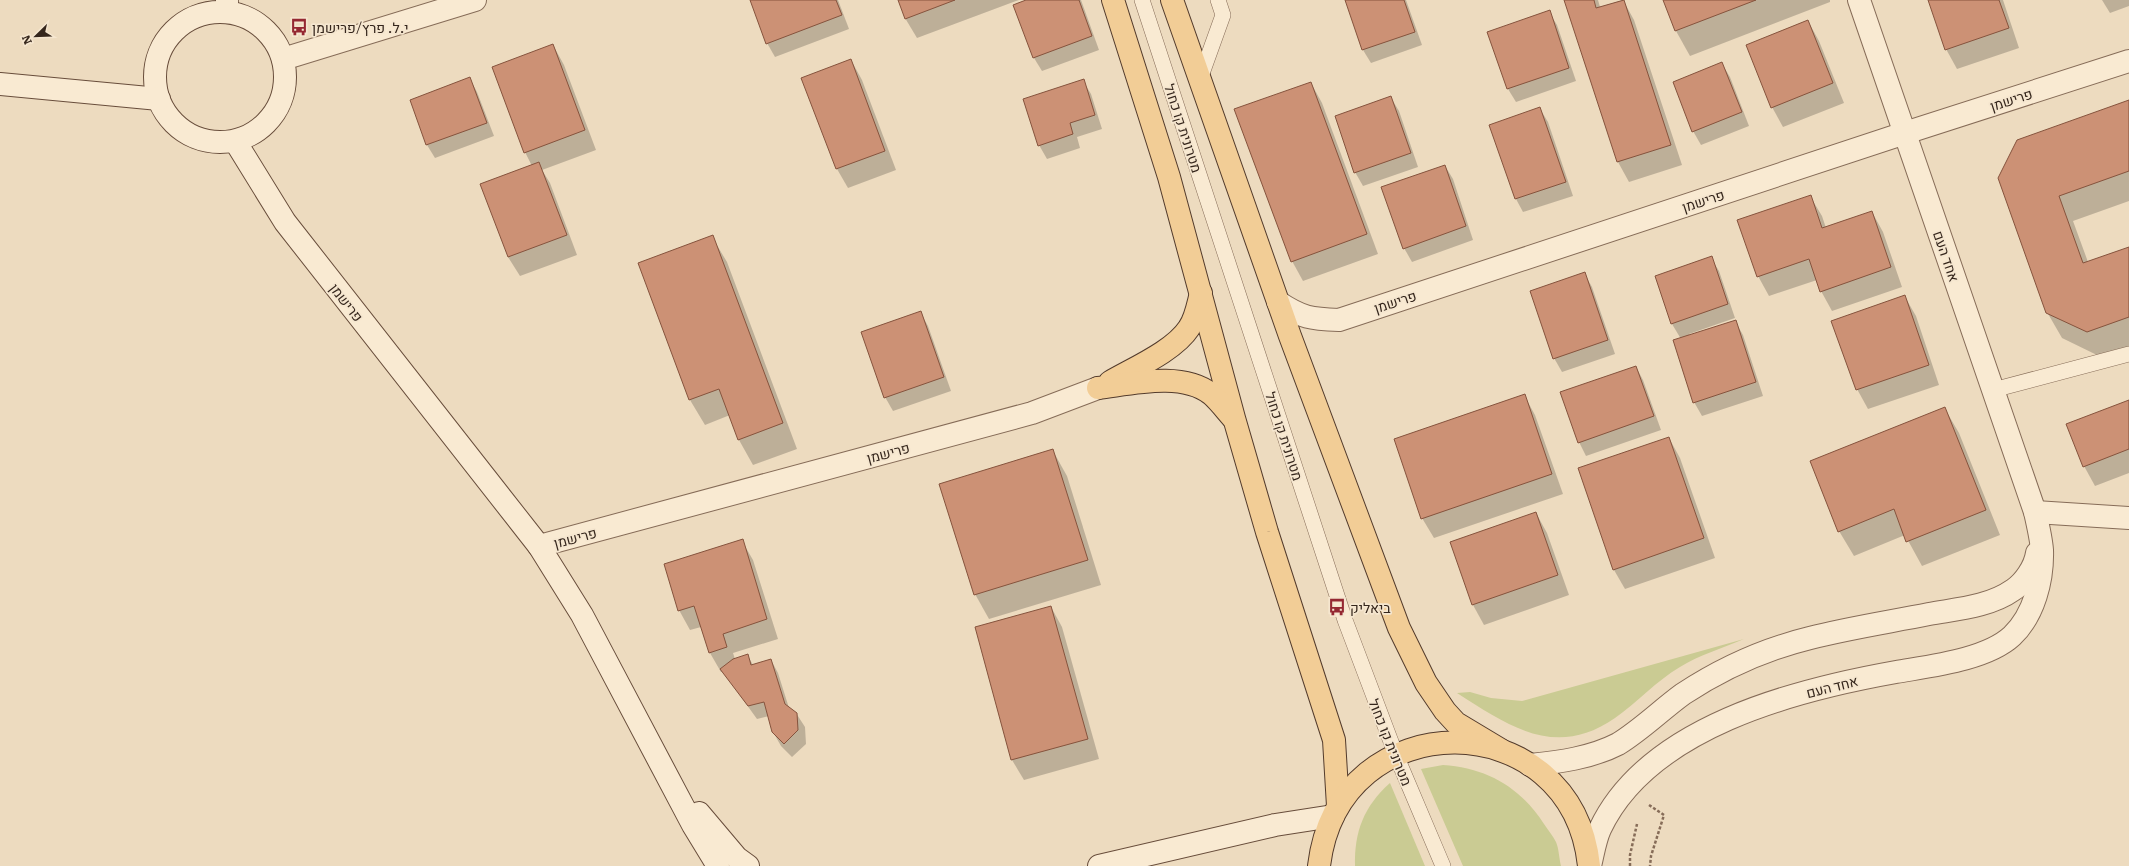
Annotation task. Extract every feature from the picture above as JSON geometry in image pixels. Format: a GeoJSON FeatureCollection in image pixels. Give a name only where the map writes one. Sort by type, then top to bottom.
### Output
{"type":"FeatureCollection","features":[{"type":"Feature","properties":{"kind":"main road"},"geometry":{"type":"LineString","coordinates":[[1113,0],[1170,177],[1234,418],[1284,589],[1334,740],[1338,774],[1336,811]]}},
{"type":"Feature","properties":{"kind":"main road"},"geometry":{"type":"LineString","coordinates":[[1172,0],[1278,302],[1380,578],[1414,661],[1435,698],[1456,722],[1501,750],[1530,765],[1549,781],[1565,800],[1582,832],[1589,866]]}},
{"type":"Feature","properties":{"kind":"main road"},"geometry":{"type":"LineString","coordinates":[[1098,388],[1174,344],[1189,328],[1196,312],[1201,291]]}},
{"type":"Feature","properties":{"kind":"main road"},"geometry":{"type":"LineString","coordinates":[[1098,388],[1163,381],[1190,384],[1210,393],[1234,418]]}},
{"type":"Feature","properties":{"kind":"main road"},"geometry":{"type":"LineString","coordinates":[[1319,866],[1323,843],[1336,811],[1360,779],[1381,763],[1419,746],[1452,742],[1477,744],[1501,750]]}},
{"type":"Feature","properties":{"kind":"street"},"geometry":{"type":"LineString","coordinates":[[283,59],[475,0]]}},
{"type":"Feature","properties":{"kind":"street","name":"אחד העם"},"geometry":{"type":"LineString","coordinates":[[1589,866],[1599,830],[1611,809],[1627,790],[1656,761],[1676,746],[1698,733],[1743,713],[1799,694],[1846,681],[1968,657],[1996,647],[2011,636],[2024,620],[2034,601],[2041,576],[2042,550],[2035,512],[1859,0]]}},
{"type":"Feature","properties":{"kind":"street"},"geometry":{"type":"LineString","coordinates":[[227,6],[262,27],[275,42],[283,59],[286,77],[283,94],[277,110],[266,124],[252,135],[235,141],[210,141],[198,139],[181,129],[168,116],[159,99],[155,77],[159,56],[169,37],[185,22],[227,6]]}},
{"type":"Feature","properties":{"kind":"street","name":"פרישמן"},"geometry":{"type":"LineString","coordinates":[[1278,302],[1297,315],[1315,320],[1339,320],[1905,133],[2129,61]]}},
{"type":"Feature","properties":{"kind":"street"},"geometry":{"type":"LineString","coordinates":[[0,84],[159,99]]}},
{"type":"Feature","properties":{"kind":"street","name":"פרישמן"},"geometry":{"type":"LineString","coordinates":[[235,141],[285,222],[539,546],[1032,413],[1098,388]]}},
{"type":"Feature","properties":{"kind":"street"},"geometry":{"type":"LineString","coordinates":[[2035,512],[2129,518]]}},
{"type":"Feature","properties":{"kind":"street","name":"אחד העם"},"geometry":{"type":"LineString","coordinates":[[1530,765],[1565,761],[1585,756],[1618,744],[1702,682],[1753,656],[1774,648],[1839,631],[1969,607],[1991,601],[2013,590],[2027,576],[2036,560],[2038,541],[2035,512]]}},
{"type":"Feature","properties":{"kind":"street"},"geometry":{"type":"LineString","coordinates":[[539,546],[582,615],[693,825],[718,866]]}},
{"type":"Feature","properties":{"kind":"street"},"geometry":{"type":"LineString","coordinates":[[662,764],[707,824],[737,858],[748,866]]}},
{"type":"Feature","properties":{"kind":"street"},"geometry":{"type":"LineString","coordinates":[[1099,866],[1336,811]]}},
{"type":"Feature","properties":{"kind":"lane","name":"מטרונית קו כחול"},"geometry":{"type":"LineString","coordinates":[[1142,0],[1345,620],[1396,755],[1443,866]]}},
{"type":"Feature","properties":{"kind":"lane"},"geometry":{"type":"LineString","coordinates":[[1200,79],[1223,15],[1218,0]]}},
{"type":"Feature","properties":{"kind":"lane"},"geometry":{"type":"LineString","coordinates":[[1993,390],[2129,354]]}},
{"type":"Feature","properties":{"kind":"path"},"geometry":{"type":"LineString","coordinates":[[1627,790],[1664,815],[1651,856],[1650,866]]}},
{"type":"Feature","properties":{"kind":"green space"},"geometry":{"type":"Polygon","coordinates":[[[1744,639],[1687,663],[1663,679],[1615,718],[1593,730],[1573,736],[1553,737],[1534,734],[1515,727],[1457,693],[1470,692],[1491,698],[1522,701],[1744,639]]]}},
{"type":"Feature","properties":{"kind":"green space"},"geometry":{"type":"Polygon","coordinates":[[[1443,765],[1474,770],[1488,775],[1513,790],[1535,811],[1556,842],[1561,866],[1463,866],[1421,769],[1443,765]]]}},
{"type":"Feature","properties":{"kind":"green space"},"geometry":{"type":"Polygon","coordinates":[[[1390,783],[1425,866],[1355,866],[1356,842],[1362,820],[1373,801],[1390,783]]]}},
{"type":"Feature","properties":{"kind":"building"},"geometry":{"type":"Polygon","coordinates":[[[750,0],[836,0],[842,15],[766,44],[750,0]]]}},
{"type":"Feature","properties":{"kind":"building"},"geometry":{"type":"Polygon","coordinates":[[[898,0],[955,0],[905,19],[898,0]]]}},
{"type":"Feature","properties":{"kind":"building"},"geometry":{"type":"Polygon","coordinates":[[[1026,0],[1079,0],[1092,36],[1033,58],[1013,5],[1026,0]]]}},
{"type":"Feature","properties":{"kind":"building"},"geometry":{"type":"Polygon","coordinates":[[[1345,0],[1404,0],[1415,32],[1362,50],[1345,0]]]}},
{"type":"Feature","properties":{"kind":"building"},"geometry":{"type":"Polygon","coordinates":[[[1564,0],[1594,0],[1596,8],[1624,0],[1671,145],[1617,162],[1564,0]]]}},
{"type":"Feature","properties":{"kind":"building"},"geometry":{"type":"Polygon","coordinates":[[[1663,0],[1756,0],[1675,31],[1663,0]]]}},
{"type":"Feature","properties":{"kind":"building"},"geometry":{"type":"Polygon","coordinates":[[[1928,0],[1999,0],[2009,28],[1945,50],[1928,0]]]}},
{"type":"Feature","properties":{"kind":"building"},"geometry":{"type":"Polygon","coordinates":[[[1550,10],[1569,68],[1507,89],[1487,32],[1550,10]]]}},
{"type":"Feature","properties":{"kind":"building"},"geometry":{"type":"Polygon","coordinates":[[[1808,20],[1833,83],[1771,108],[1746,45],[1808,20]]]}},
{"type":"Feature","properties":{"kind":"building"},"geometry":{"type":"Polygon","coordinates":[[[553,44],[585,130],[524,153],[492,67],[553,44]]]}},
{"type":"Feature","properties":{"kind":"building"},"geometry":{"type":"Polygon","coordinates":[[[851,59],[885,151],[836,169],[801,78],[851,59]]]}},
{"type":"Feature","properties":{"kind":"building"},"geometry":{"type":"Polygon","coordinates":[[[1722,62],[1742,112],[1692,132],[1673,82],[1722,62]]]}},
{"type":"Feature","properties":{"kind":"building"},"geometry":{"type":"Polygon","coordinates":[[[470,77],[487,123],[426,145],[410,100],[470,77]]]}},
{"type":"Feature","properties":{"kind":"building"},"geometry":{"type":"Polygon","coordinates":[[[1084,79],[1095,115],[1070,123],[1073,134],[1038,146],[1023,99],[1084,79]]]}},
{"type":"Feature","properties":{"kind":"building"},"geometry":{"type":"Polygon","coordinates":[[[1311,82],[1367,234],[1291,262],[1234,109],[1311,82]]]}},
{"type":"Feature","properties":{"kind":"building"},"geometry":{"type":"Polygon","coordinates":[[[1391,96],[1411,153],[1354,173],[1335,116],[1391,96]]]}},
{"type":"Feature","properties":{"kind":"building"},"geometry":{"type":"Polygon","coordinates":[[[2129,100],[2129,171],[2059,196],[2083,263],[2129,247],[2129,317],[2087,332],[2046,313],[1998,178],[2017,140],[2129,100]]]}},
{"type":"Feature","properties":{"kind":"building"},"geometry":{"type":"Polygon","coordinates":[[[1540,107],[1566,182],[1515,199],[1489,125],[1540,107]]]}},
{"type":"Feature","properties":{"kind":"building"},"geometry":{"type":"Polygon","coordinates":[[[539,162],[567,235],[508,257],[480,184],[539,162]]]}},
{"type":"Feature","properties":{"kind":"building"},"geometry":{"type":"Polygon","coordinates":[[[1445,165],[1466,226],[1403,249],[1381,187],[1445,165]]]}},
{"type":"Feature","properties":{"kind":"building"},"geometry":{"type":"Polygon","coordinates":[[[1811,195],[1822,228],[1872,211],[1891,267],[1820,292],[1809,259],[1757,277],[1737,220],[1811,195]]]}},
{"type":"Feature","properties":{"kind":"building"},"geometry":{"type":"Polygon","coordinates":[[[713,235],[783,423],[738,440],[719,389],[689,400],[638,263],[713,235]]]}},
{"type":"Feature","properties":{"kind":"building"},"geometry":{"type":"Polygon","coordinates":[[[1712,256],[1728,304],[1671,324],[1655,276],[1712,256]]]}},
{"type":"Feature","properties":{"kind":"building"},"geometry":{"type":"Polygon","coordinates":[[[1585,272],[1608,340],[1553,359],[1530,291],[1585,272]]]}},
{"type":"Feature","properties":{"kind":"building"},"geometry":{"type":"Polygon","coordinates":[[[1905,295],[1929,365],[1856,390],[1831,321],[1905,295]]]}},
{"type":"Feature","properties":{"kind":"building"},"geometry":{"type":"Polygon","coordinates":[[[921,311],[944,377],[884,398],[861,332],[921,311]]]}},
{"type":"Feature","properties":{"kind":"building"},"geometry":{"type":"Polygon","coordinates":[[[1736,320],[1756,382],[1693,403],[1673,340],[1736,320]]]}},
{"type":"Feature","properties":{"kind":"building"},"geometry":{"type":"Polygon","coordinates":[[[1636,366],[1654,416],[1578,443],[1560,392],[1636,366]]]}},
{"type":"Feature","properties":{"kind":"building"},"geometry":{"type":"Polygon","coordinates":[[[1525,394],[1552,474],[1421,519],[1394,439],[1525,394]]]}},
{"type":"Feature","properties":{"kind":"building"},"geometry":{"type":"Polygon","coordinates":[[[2129,400],[2129,449],[2083,467],[2066,424],[2129,400]]]}},
{"type":"Feature","properties":{"kind":"building"},"geometry":{"type":"Polygon","coordinates":[[[1945,407],[1986,510],[1906,542],[1894,509],[1838,532],[1810,461],[1945,407]]]}},
{"type":"Feature","properties":{"kind":"building"},"geometry":{"type":"Polygon","coordinates":[[[1669,437],[1704,538],[1613,570],[1578,468],[1669,437]]]}},
{"type":"Feature","properties":{"kind":"building"},"geometry":{"type":"Polygon","coordinates":[[[1053,449],[1088,560],[974,595],[939,484],[1053,449]]]}},
{"type":"Feature","properties":{"kind":"building"},"geometry":{"type":"Polygon","coordinates":[[[1536,512],[1558,575],[1472,605],[1450,542],[1536,512]]]}},
{"type":"Feature","properties":{"kind":"building"},"geometry":{"type":"Polygon","coordinates":[[[743,539],[767,619],[723,634],[727,647],[709,653],[694,606],[678,611],[664,564],[743,539]]]}},
{"type":"Feature","properties":{"kind":"building"},"geometry":{"type":"Polygon","coordinates":[[[1051,606],[1088,739],[1011,760],[975,627],[1051,606]]]}},
{"type":"Feature","properties":{"kind":"building"},"geometry":{"type":"Polygon","coordinates":[[[748,654],[751,665],[771,659],[785,704],[797,713],[798,730],[784,744],[772,732],[764,702],[748,706],[720,669],[733,659],[748,654]]]}},
{"type":"Feature","properties":{"kind":"place","name":"י.ל. פרץ/פרישמן"},"geometry":{"type":"Point","coordinates":[299,27]}},
{"type":"Feature","properties":{"kind":"place","name":"ביאליק"},"geometry":{"type":"Point","coordinates":[1337,607]}}]}
